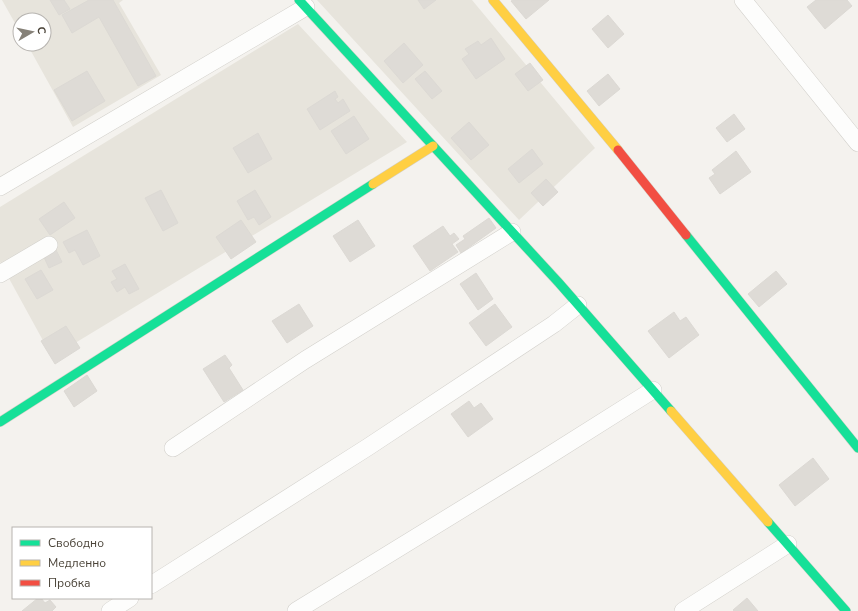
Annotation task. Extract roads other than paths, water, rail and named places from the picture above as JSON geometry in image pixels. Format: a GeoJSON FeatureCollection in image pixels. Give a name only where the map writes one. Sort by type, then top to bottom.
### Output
{"type":"FeatureCollection","features":[{"type":"Feature","properties":{"kind":"street"},"geometry":{"type":"LineString","coordinates":[[494,0],[858,448]]}},
{"type":"Feature","properties":{"kind":"street"},"geometry":{"type":"LineString","coordinates":[[743,0],[858,143]]}},
{"type":"Feature","properties":{"kind":"street"},"geometry":{"type":"LineString","coordinates":[[0,187],[302,4],[578,305],[846,611]]}},
{"type":"Feature","properties":{"kind":"street"},"geometry":{"type":"LineString","coordinates":[[0,422],[433,146]]}},
{"type":"Feature","properties":{"kind":"street"},"geometry":{"type":"LineString","coordinates":[[173,448],[304,360],[512,232]]}},
{"type":"Feature","properties":{"kind":"street"},"geometry":{"type":"LineString","coordinates":[[0,274],[49,245]]}},
{"type":"Feature","properties":{"kind":"street"},"geometry":{"type":"LineString","coordinates":[[152,584],[381,438],[554,324],[578,305]]}},
{"type":"Feature","properties":{"kind":"street"},"geometry":{"type":"LineString","coordinates":[[296,611],[653,390]]}},
{"type":"Feature","properties":{"kind":"street"},"geometry":{"type":"LineString","coordinates":[[683,611],[788,544]]}},
{"type":"Feature","properties":{"kind":"street"},"geometry":{"type":"LineString","coordinates":[[110,611],[128,599]]}}]}
